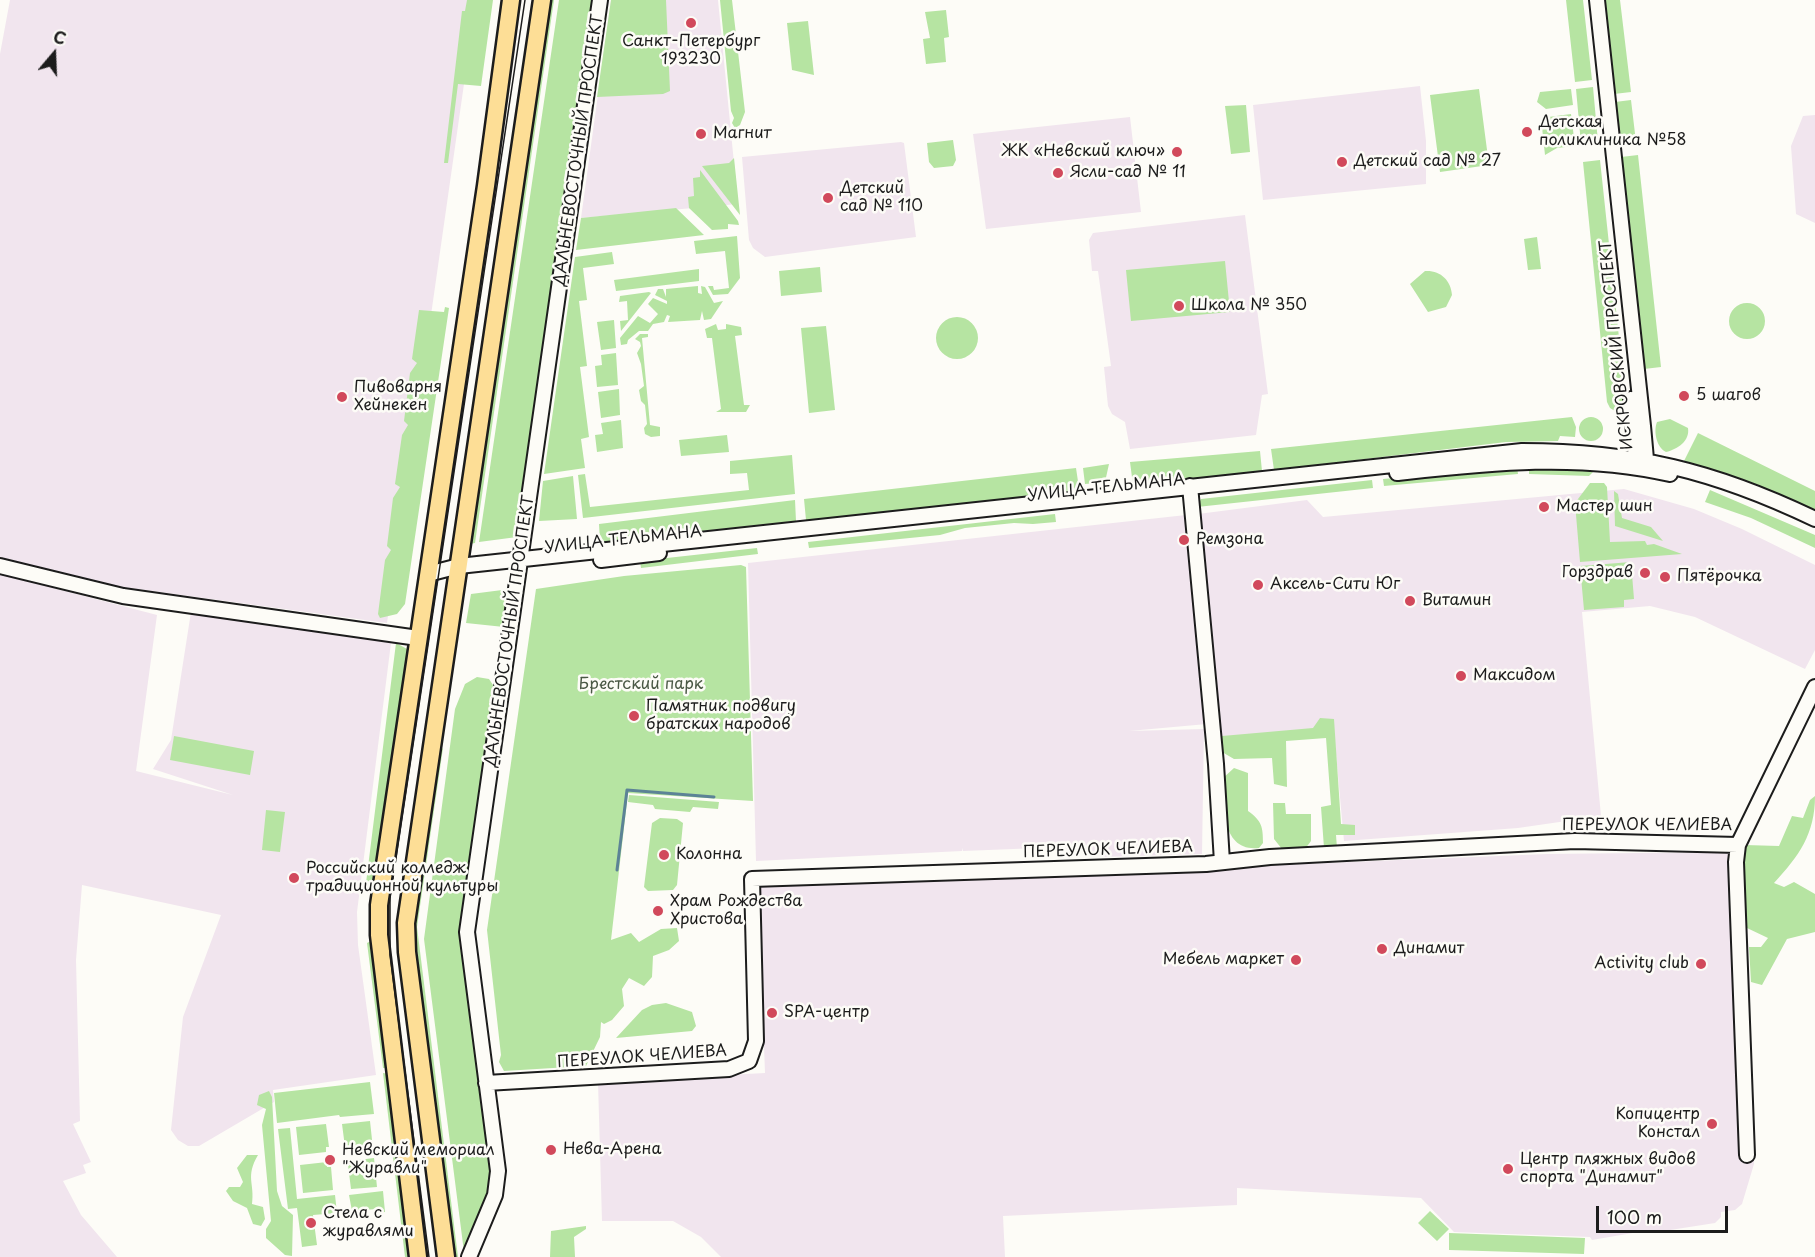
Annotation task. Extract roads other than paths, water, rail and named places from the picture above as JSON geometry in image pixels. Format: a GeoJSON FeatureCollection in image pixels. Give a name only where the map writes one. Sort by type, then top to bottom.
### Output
{"type":"FeatureCollection","features":[{"type":"Feature","properties":{"kind":"main road"},"geometry":{"type":"LineString","coordinates":[[418,1257],[378,920],[511,0]]}},
{"type":"Feature","properties":{"kind":"main road"},"geometry":{"type":"LineString","coordinates":[[446,1257],[405,938],[407,908],[542,0]]}},
{"type":"Feature","properties":{"kind":"street","name":"ДАЛЬНЕВОСТОЧНЫЙ ПРОСПЕКТ"},"geometry":{"type":"LineString","coordinates":[[469,1257],[498,1184],[466,932],[600,0]]}},
{"type":"Feature","properties":{"kind":"street","name":"ИСКРОВСКИЙ ПРОСПЕКТ"},"geometry":{"type":"LineString","coordinates":[[1588,0],[1641,461]]}},
{"type":"Feature","properties":{"kind":"street","name":"ИСКРОВСКИЙ ПРОСПЕКТ"},"geometry":{"type":"LineString","coordinates":[[1597,0],[1641,461]]}},
{"type":"Feature","properties":{"kind":"street","name":"УЛИЦА ТЕЛЬМАНА"},"geometry":{"type":"LineString","coordinates":[[428,574],[1522,451],[1569,451],[1641,461],[1737,485],[1815,519]]}},
{"type":"Feature","properties":{"kind":"street","name":"УЛИЦА ТЕЛЬМАНА"},"geometry":{"type":"LineString","coordinates":[[1641,461],[1725,490],[1815,530]]}},
{"type":"Feature","properties":{"kind":"street"},"geometry":{"type":"LineString","coordinates":[[1190,490],[1216,764],[1222,862]]}},
{"type":"Feature","properties":{"kind":"street"},"geometry":{"type":"LineString","coordinates":[[0,566],[123,596],[418,638]]}},
{"type":"Feature","properties":{"kind":"street","name":"ПЕРЕУЛОК ЧЕЛИЕВА"},"geometry":{"type":"LineString","coordinates":[[486,1083],[729,1069],[749,1061],[756,1041],[752,879],[1222,862],[1270,857],[1584,841],[1738,845],[1815,687]]}},
{"type":"Feature","properties":{"kind":"street"},"geometry":{"type":"LineString","coordinates":[[1738,845],[1736,862],[1747,1155]]}},
{"type":"Feature","properties":{"kind":"waterway"},"geometry":{"type":"LineString","coordinates":[[617,870],[627,790],[714,797]]}},
{"type":"Feature","properties":{"kind":"tram line"},"geometry":{"type":"LineString","coordinates":[[429,1257],[390,955],[390,898],[525,0]]}},
{"type":"Feature","properties":{"kind":"place","name":"Санкт-Петербург 193230"},"geometry":{"type":"Point","coordinates":[691,23]}},
{"type":"Feature","properties":{"kind":"place","name":"Детская поликлиника №58"},"geometry":{"type":"Point","coordinates":[1527,132]}},
{"type":"Feature","properties":{"kind":"place","name":"Магнит"},"geometry":{"type":"Point","coordinates":[701,134]}},
{"type":"Feature","properties":{"kind":"place","name":"ЖК «Невский ключ»"},"geometry":{"type":"Point","coordinates":[1177,152]}},
{"type":"Feature","properties":{"kind":"place","name":"Детский сад № 27"},"geometry":{"type":"Point","coordinates":[1342,162]}},
{"type":"Feature","properties":{"kind":"place","name":"Ясли-сад № 11"},"geometry":{"type":"Point","coordinates":[1058,173]}},
{"type":"Feature","properties":{"kind":"place","name":"Детский сад № 110"},"geometry":{"type":"Point","coordinates":[828,198]}},
{"type":"Feature","properties":{"kind":"place","name":"Школа № 350"},"geometry":{"type":"Point","coordinates":[1179,306]}},
{"type":"Feature","properties":{"kind":"place","name":"5 шагов"},"geometry":{"type":"Point","coordinates":[1684,396]}},
{"type":"Feature","properties":{"kind":"place","name":"Пивоварня Хейнекен"},"geometry":{"type":"Point","coordinates":[342,397]}},
{"type":"Feature","properties":{"kind":"place","name":"Мастер шин"},"geometry":{"type":"Point","coordinates":[1544,507]}},
{"type":"Feature","properties":{"kind":"place","name":"Ремзона"},"geometry":{"type":"Point","coordinates":[1184,540]}},
{"type":"Feature","properties":{"kind":"place","name":"Горздрав"},"geometry":{"type":"Point","coordinates":[1645,573]}},
{"type":"Feature","properties":{"kind":"place","name":"Пятёрочка"},"geometry":{"type":"Point","coordinates":[1665,577]}},
{"type":"Feature","properties":{"kind":"place","name":"Аксель-Сити Юг"},"geometry":{"type":"Point","coordinates":[1258,585]}},
{"type":"Feature","properties":{"kind":"place","name":"Витамин"},"geometry":{"type":"Point","coordinates":[1410,601]}},
{"type":"Feature","properties":{"kind":"place","name":"Максидом"},"geometry":{"type":"Point","coordinates":[1461,676]}},
{"type":"Feature","properties":{"kind":"place","name":"Памятник подвигу братских народов"},"geometry":{"type":"Point","coordinates":[634,716]}},
{"type":"Feature","properties":{"kind":"place","name":"Колонна"},"geometry":{"type":"Point","coordinates":[664,855]}},
{"type":"Feature","properties":{"kind":"place","name":"Российский колледж традиционной культуры"},"geometry":{"type":"Point","coordinates":[294,878]}},
{"type":"Feature","properties":{"kind":"place","name":"Храм Рождества Христова"},"geometry":{"type":"Point","coordinates":[658,911]}},
{"type":"Feature","properties":{"kind":"place","name":"Динамит"},"geometry":{"type":"Point","coordinates":[1382,949]}},
{"type":"Feature","properties":{"kind":"place","name":"Мебель маркет"},"geometry":{"type":"Point","coordinates":[1296,960]}},
{"type":"Feature","properties":{"kind":"place","name":"Activity club"},"geometry":{"type":"Point","coordinates":[1701,964]}},
{"type":"Feature","properties":{"kind":"place","name":"SPA-центр"},"geometry":{"type":"Point","coordinates":[772,1013]}},
{"type":"Feature","properties":{"kind":"place","name":"Копицентр Констал"},"geometry":{"type":"Point","coordinates":[1712,1124]}},
{"type":"Feature","properties":{"kind":"place","name":"Нева-Арена"},"geometry":{"type":"Point","coordinates":[551,1150]}},
{"type":"Feature","properties":{"kind":"place","name":"Невский мемориал \"Журавли\""},"geometry":{"type":"Point","coordinates":[330,1160]}},
{"type":"Feature","properties":{"kind":"place","name":"Центр пляжных видов спорта \"Динамит\""},"geometry":{"type":"Point","coordinates":[1508,1169]}},
{"type":"Feature","properties":{"kind":"place","name":"Стела с журавлями"},"geometry":{"type":"Point","coordinates":[311,1223]}},
{"type":"Feature","properties":{"kind":"park label","name":"Брестский парк"},"geometry":{"type":"Point","coordinates":[641,685]}}]}
